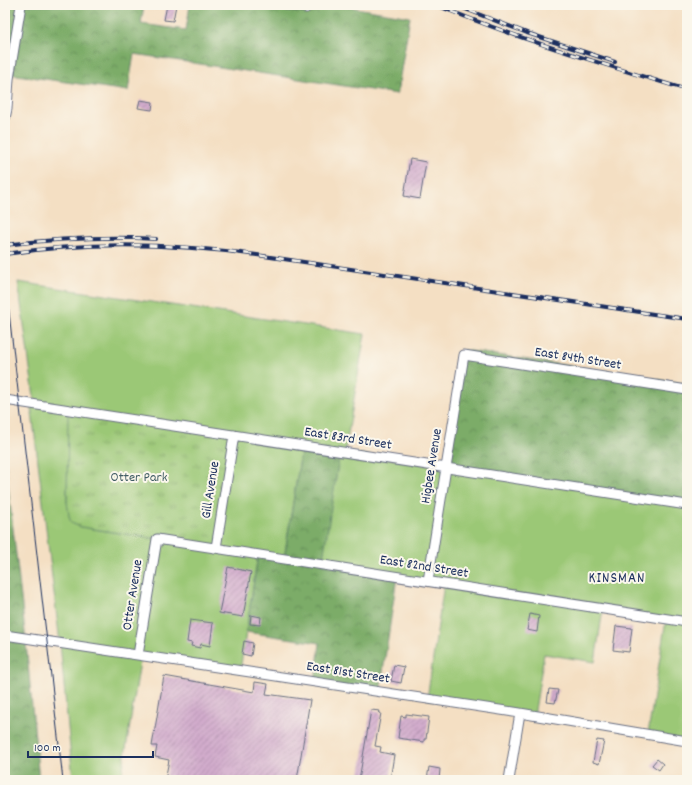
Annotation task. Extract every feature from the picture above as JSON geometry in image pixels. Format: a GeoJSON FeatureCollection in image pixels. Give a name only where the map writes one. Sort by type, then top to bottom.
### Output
{"type":"FeatureCollection","features":[{"type":"Feature","properties":{"kind":"street"},"geometry":{"type":"LineString","coordinates":[[5,118],[7,110],[6,91],[21,5]]}},
{"type":"Feature","properties":{"kind":"street"},"geometry":{"type":"LineString","coordinates":[[288,5],[306,8]]}},
{"type":"Feature","properties":{"kind":"street","name":"East 84th Street"},"geometry":{"type":"LineString","coordinates":[[464,355],[687,390]]}},
{"type":"Feature","properties":{"kind":"street","name":"Higbee Avenue"},"geometry":{"type":"LineString","coordinates":[[428,582],[464,355]]}},
{"type":"Feature","properties":{"kind":"street","name":"East 83rd Street"},"geometry":{"type":"LineString","coordinates":[[5,400],[687,505]]}},
{"type":"Feature","properties":{"kind":"street","name":"Gill Avenue"},"geometry":{"type":"LineString","coordinates":[[216,548],[234,435]]}},
{"type":"Feature","properties":{"kind":"street","name":"East 82nd Street"},"geometry":{"type":"LineString","coordinates":[[157,539],[687,622]]}},
{"type":"Feature","properties":{"kind":"street","name":"Otter Avenue"},"geometry":{"type":"LineString","coordinates":[[138,655],[157,539]]}},
{"type":"Feature","properties":{"kind":"street","name":"East 81st Street"},"geometry":{"type":"LineString","coordinates":[[5,635],[520,713],[687,741]]}},
{"type":"Feature","properties":{"kind":"street"},"geometry":{"type":"LineString","coordinates":[[509,780],[520,713]]}},
{"type":"Feature","properties":{"kind":"green space"},"geometry":{"type":"Polygon","coordinates":[[[5,5],[144,5],[141,24],[186,30],[190,5],[338,5],[410,17],[397,94],[134,54],[128,91],[10,74],[5,90],[5,5]]]}},
{"type":"Feature","properties":{"kind":"green space"},"geometry":{"type":"Polygon","coordinates":[[[18,282],[365,334],[345,452],[687,505],[687,741],[648,734],[666,619],[603,609],[595,662],[544,654],[534,716],[427,699],[444,584],[322,565],[302,446],[284,559],[258,555],[240,671],[141,656],[121,780],[73,780],[60,643],[31,404],[35,404],[18,282]],[[69,410],[67,502],[81,527],[157,539],[69,410]]]}},
{"type":"Feature","properties":{"kind":"green space"},"geometry":{"type":"Polygon","coordinates":[[[464,350],[687,384],[687,505],[446,468],[464,350]]]}},
{"type":"Feature","properties":{"kind":"green space","name":"Otter Park"},"geometry":{"type":"Polygon","coordinates":[[[68,410],[234,435],[216,548],[81,527],[71,523],[67,502],[68,410]]]}},
{"type":"Feature","properties":{"kind":"green space"},"geometry":{"type":"Polygon","coordinates":[[[302,446],[340,452],[322,565],[397,577],[380,692],[315,682],[320,643],[246,632],[258,555],[284,559],[302,446]]]}},
{"type":"Feature","properties":{"kind":"green space"},"geometry":{"type":"Polygon","coordinates":[[[5,459],[25,632],[39,780],[5,780],[5,459]]]}},
{"type":"Feature","properties":{"kind":"building"},"geometry":{"type":"Polygon","coordinates":[[[167,5],[176,5],[173,21],[164,20],[167,5]]]}},
{"type":"Feature","properties":{"kind":"building"},"geometry":{"type":"Polygon","coordinates":[[[140,100],[153,102],[152,110],[138,108],[140,100]]]}},
{"type":"Feature","properties":{"kind":"building"},"geometry":{"type":"Polygon","coordinates":[[[410,159],[426,162],[420,199],[404,196],[410,159]]]}},
{"type":"Feature","properties":{"kind":"building"},"geometry":{"type":"Polygon","coordinates":[[[228,567],[251,572],[243,617],[219,613],[228,567]]]}},
{"type":"Feature","properties":{"kind":"building"},"geometry":{"type":"Polygon","coordinates":[[[530,614],[539,616],[537,632],[527,630],[530,614]]]}},
{"type":"Feature","properties":{"kind":"building"},"geometry":{"type":"Polygon","coordinates":[[[251,615],[261,617],[260,625],[250,624],[251,615]]]}},
{"type":"Feature","properties":{"kind":"building"},"geometry":{"type":"Polygon","coordinates":[[[190,620],[213,623],[210,646],[201,644],[200,648],[191,646],[192,643],[187,642],[190,620]]]}},
{"type":"Feature","properties":{"kind":"building"},"geometry":{"type":"Polygon","coordinates":[[[616,626],[632,628],[629,652],[613,650],[616,626]]]}},
{"type":"Feature","properties":{"kind":"building"},"geometry":{"type":"Polygon","coordinates":[[[244,641],[253,643],[251,656],[242,654],[244,641]]]}},
{"type":"Feature","properties":{"kind":"building"},"geometry":{"type":"Polygon","coordinates":[[[394,665],[404,667],[401,683],[391,681],[394,665]]]}},
{"type":"Feature","properties":{"kind":"building"},"geometry":{"type":"Polygon","coordinates":[[[164,676],[254,692],[255,682],[268,684],[266,694],[310,700],[297,780],[165,780],[169,760],[155,757],[157,746],[152,746],[164,676]]]}},
{"type":"Feature","properties":{"kind":"building"},"geometry":{"type":"Polygon","coordinates":[[[549,689],[558,690],[555,703],[547,702],[549,689]]]}},
{"type":"Feature","properties":{"kind":"building"},"geometry":{"type":"Polygon","coordinates":[[[371,710],[380,711],[379,713],[381,713],[375,746],[381,747],[380,752],[394,755],[390,780],[359,780],[371,710]]]}},
{"type":"Feature","properties":{"kind":"building"},"geometry":{"type":"Polygon","coordinates":[[[406,714],[429,717],[426,739],[424,739],[424,742],[398,738],[401,716],[406,717],[406,714]]]}},
{"type":"Feature","properties":{"kind":"building"},"geometry":{"type":"Polygon","coordinates":[[[597,740],[604,741],[599,764],[593,762],[597,740]]]}},
{"type":"Feature","properties":{"kind":"building"},"geometry":{"type":"Polygon","coordinates":[[[657,759],[663,764],[659,770],[652,765],[657,759]]]}},
{"type":"Feature","properties":{"kind":"building"},"geometry":{"type":"Polygon","coordinates":[[[429,767],[440,769],[439,780],[427,780],[429,767]]]}},
{"type":"Feature","properties":{"kind":"tram line"},"geometry":{"type":"LineString","coordinates":[[5,278],[63,780]]}},
{"type":"Feature","properties":{"kind":"railway"},"geometry":{"type":"LineString","coordinates":[[436,5],[529,40],[687,90]]}},
{"type":"Feature","properties":{"kind":"railway"},"geometry":{"type":"LineString","coordinates":[[455,5],[527,33],[615,62]]}},
{"type":"Feature","properties":{"kind":"railway"},"geometry":{"type":"LineString","coordinates":[[5,245],[80,239],[156,239]]}},
{"type":"Feature","properties":{"kind":"railway"},"geometry":{"type":"LineString","coordinates":[[5,254],[100,245],[194,248],[257,255],[687,319]]}},
{"type":"Feature","properties":{"kind":"district","name":"KINSMAN"},"geometry":{"type":"Point","coordinates":[617,579]}}]}
